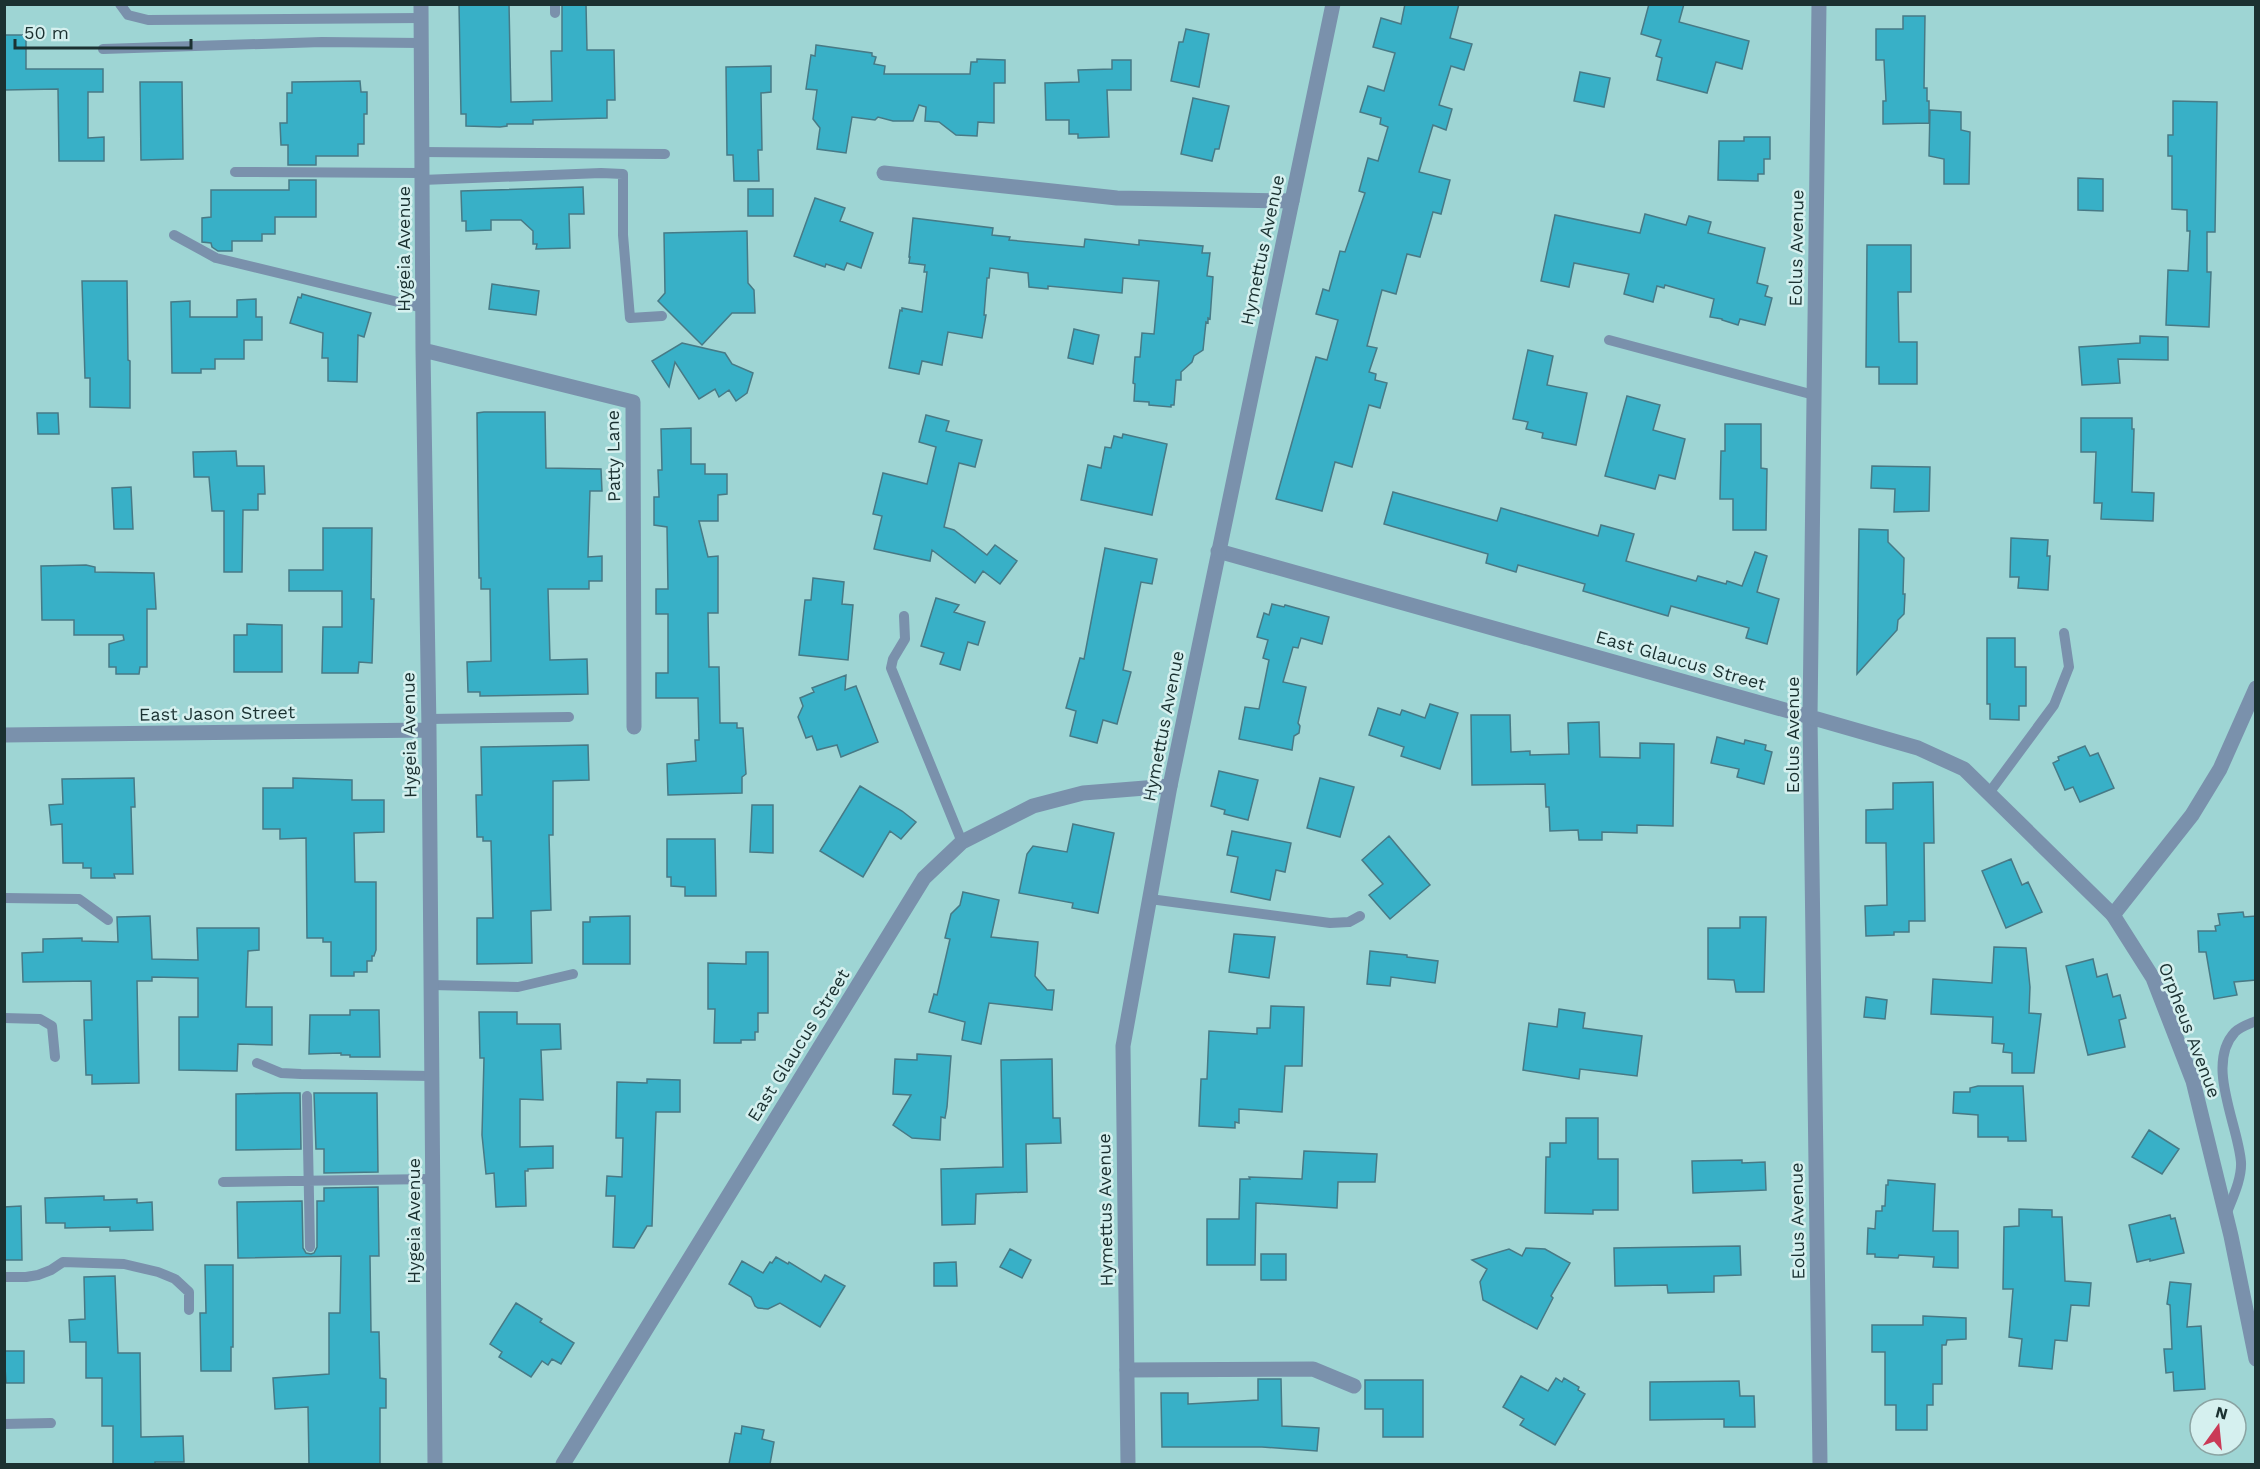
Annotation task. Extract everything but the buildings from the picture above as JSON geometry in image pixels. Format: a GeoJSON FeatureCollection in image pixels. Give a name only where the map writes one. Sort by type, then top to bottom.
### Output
{"type":"FeatureCollection","features":[{"type":"Feature","properties":{"kind":"street","name":"Hymettus Avenue"},"geometry":{"type":"LineString","coordinates":[[1128,1464],[1123,1046],[1170,786],[1333,4]]}},
{"type":"Feature","properties":{"kind":"street","name":"Eolus Avenue"},"geometry":{"type":"LineString","coordinates":[[1819,4],[1810,717],[1820,1464]]}},
{"type":"Feature","properties":{"kind":"street","name":"Hygeia Avenue"},"geometry":{"type":"LineString","coordinates":[[421,11],[435,1464]]}},
{"type":"Feature","properties":{"kind":"street"},"geometry":{"type":"LineString","coordinates":[[884,173],[1117,198],[1292,201]]}},
{"type":"Feature","properties":{"kind":"street","name":"Patty Lane"},"geometry":{"type":"LineString","coordinates":[[423,350],[633,402],[634,727]]}},
{"type":"Feature","properties":{"kind":"street","name":"East Glaucus Street"},"geometry":{"type":"LineString","coordinates":[[1218,551],[1918,748],[1964,769],[2113,915]]}},
{"type":"Feature","properties":{"kind":"street"},"geometry":{"type":"LineString","coordinates":[[2113,915],[2192,815],[2220,768],[2256,688]]}},
{"type":"Feature","properties":{"kind":"street","name":"East Jason Street"},"geometry":{"type":"LineString","coordinates":[[4,735],[429,725]]}},
{"type":"Feature","properties":{"kind":"street","name":"East Glaucus Street"},"geometry":{"type":"LineString","coordinates":[[563,1464],[924,878],[962,842],[1033,806],[1083,793],[1170,786]]}},
{"type":"Feature","properties":{"kind":"street","name":"Orpheus Avenue"},"geometry":{"type":"LineString","coordinates":[[2113,915],[2153,978],[2193,1081],[2226,1216],[2256,1359]]}},
{"type":"Feature","properties":{"kind":"street"},"geometry":{"type":"LineString","coordinates":[[1127,1370],[1313,1369],[1353,1386]]}},
{"type":"Feature","properties":{"kind":"lane"},"geometry":{"type":"LineString","coordinates":[[120,4],[128,15],[148,20],[421,11]]}},
{"type":"Feature","properties":{"kind":"lane"},"geometry":{"type":"LineString","coordinates":[[103,49],[322,42],[421,43]]}},
{"type":"Feature","properties":{"kind":"lane"},"geometry":{"type":"LineString","coordinates":[[422,152],[665,154]]}},
{"type":"Feature","properties":{"kind":"lane"},"geometry":{"type":"LineString","coordinates":[[235,172],[422,176],[623,174],[623,235],[630,318],[662,316]]}},
{"type":"Feature","properties":{"kind":"lane"},"geometry":{"type":"LineString","coordinates":[[174,235],[216,258],[423,308]]}},
{"type":"Feature","properties":{"kind":"lane"},"geometry":{"type":"LineString","coordinates":[[1609,340],[1814,395]]}},
{"type":"Feature","properties":{"kind":"lane"},"geometry":{"type":"LineString","coordinates":[[904,616],[905,639],[893,659],[891,668],[962,842]]}},
{"type":"Feature","properties":{"kind":"lane"},"geometry":{"type":"LineString","coordinates":[[1989,794],[2054,705],[2068,667],[2064,633]]}},
{"type":"Feature","properties":{"kind":"lane"},"geometry":{"type":"LineString","coordinates":[[429,725],[569,717]]}},
{"type":"Feature","properties":{"kind":"lane"},"geometry":{"type":"LineString","coordinates":[[4,898],[79,899],[108,920]]}},
{"type":"Feature","properties":{"kind":"lane"},"geometry":{"type":"LineString","coordinates":[[1150,899],[1330,923],[1349,922],[1360,916]]}},
{"type":"Feature","properties":{"kind":"lane"},"geometry":{"type":"LineString","coordinates":[[431,985],[518,987],[573,974]]}},
{"type":"Feature","properties":{"kind":"lane"},"geometry":{"type":"LineString","coordinates":[[4,1018],[40,1018],[52,1026],[55,1057]]}},
{"type":"Feature","properties":{"kind":"lane"},"geometry":{"type":"LineString","coordinates":[[2226,1216],[2238,1181],[2241,1164],[2222,1072],[2224,1051],[2236,1031],[2256,1021]]}},
{"type":"Feature","properties":{"kind":"lane"},"geometry":{"type":"LineString","coordinates":[[257,1063],[281,1073],[432,1076]]}},
{"type":"Feature","properties":{"kind":"lane"},"geometry":{"type":"LineString","coordinates":[[307,1096],[310,1247]]}},
{"type":"Feature","properties":{"kind":"lane"},"geometry":{"type":"LineString","coordinates":[[223,1182],[432,1179]]}},
{"type":"Feature","properties":{"kind":"lane"},"geometry":{"type":"LineString","coordinates":[[4,1277],[38,1275],[63,1262],[137,1265],[175,1279],[189,1292],[189,1310]]}},
{"type":"Feature","properties":{"kind":"lane"},"geometry":{"type":"LineString","coordinates":[[4,1424],[51,1423]]}}]}
